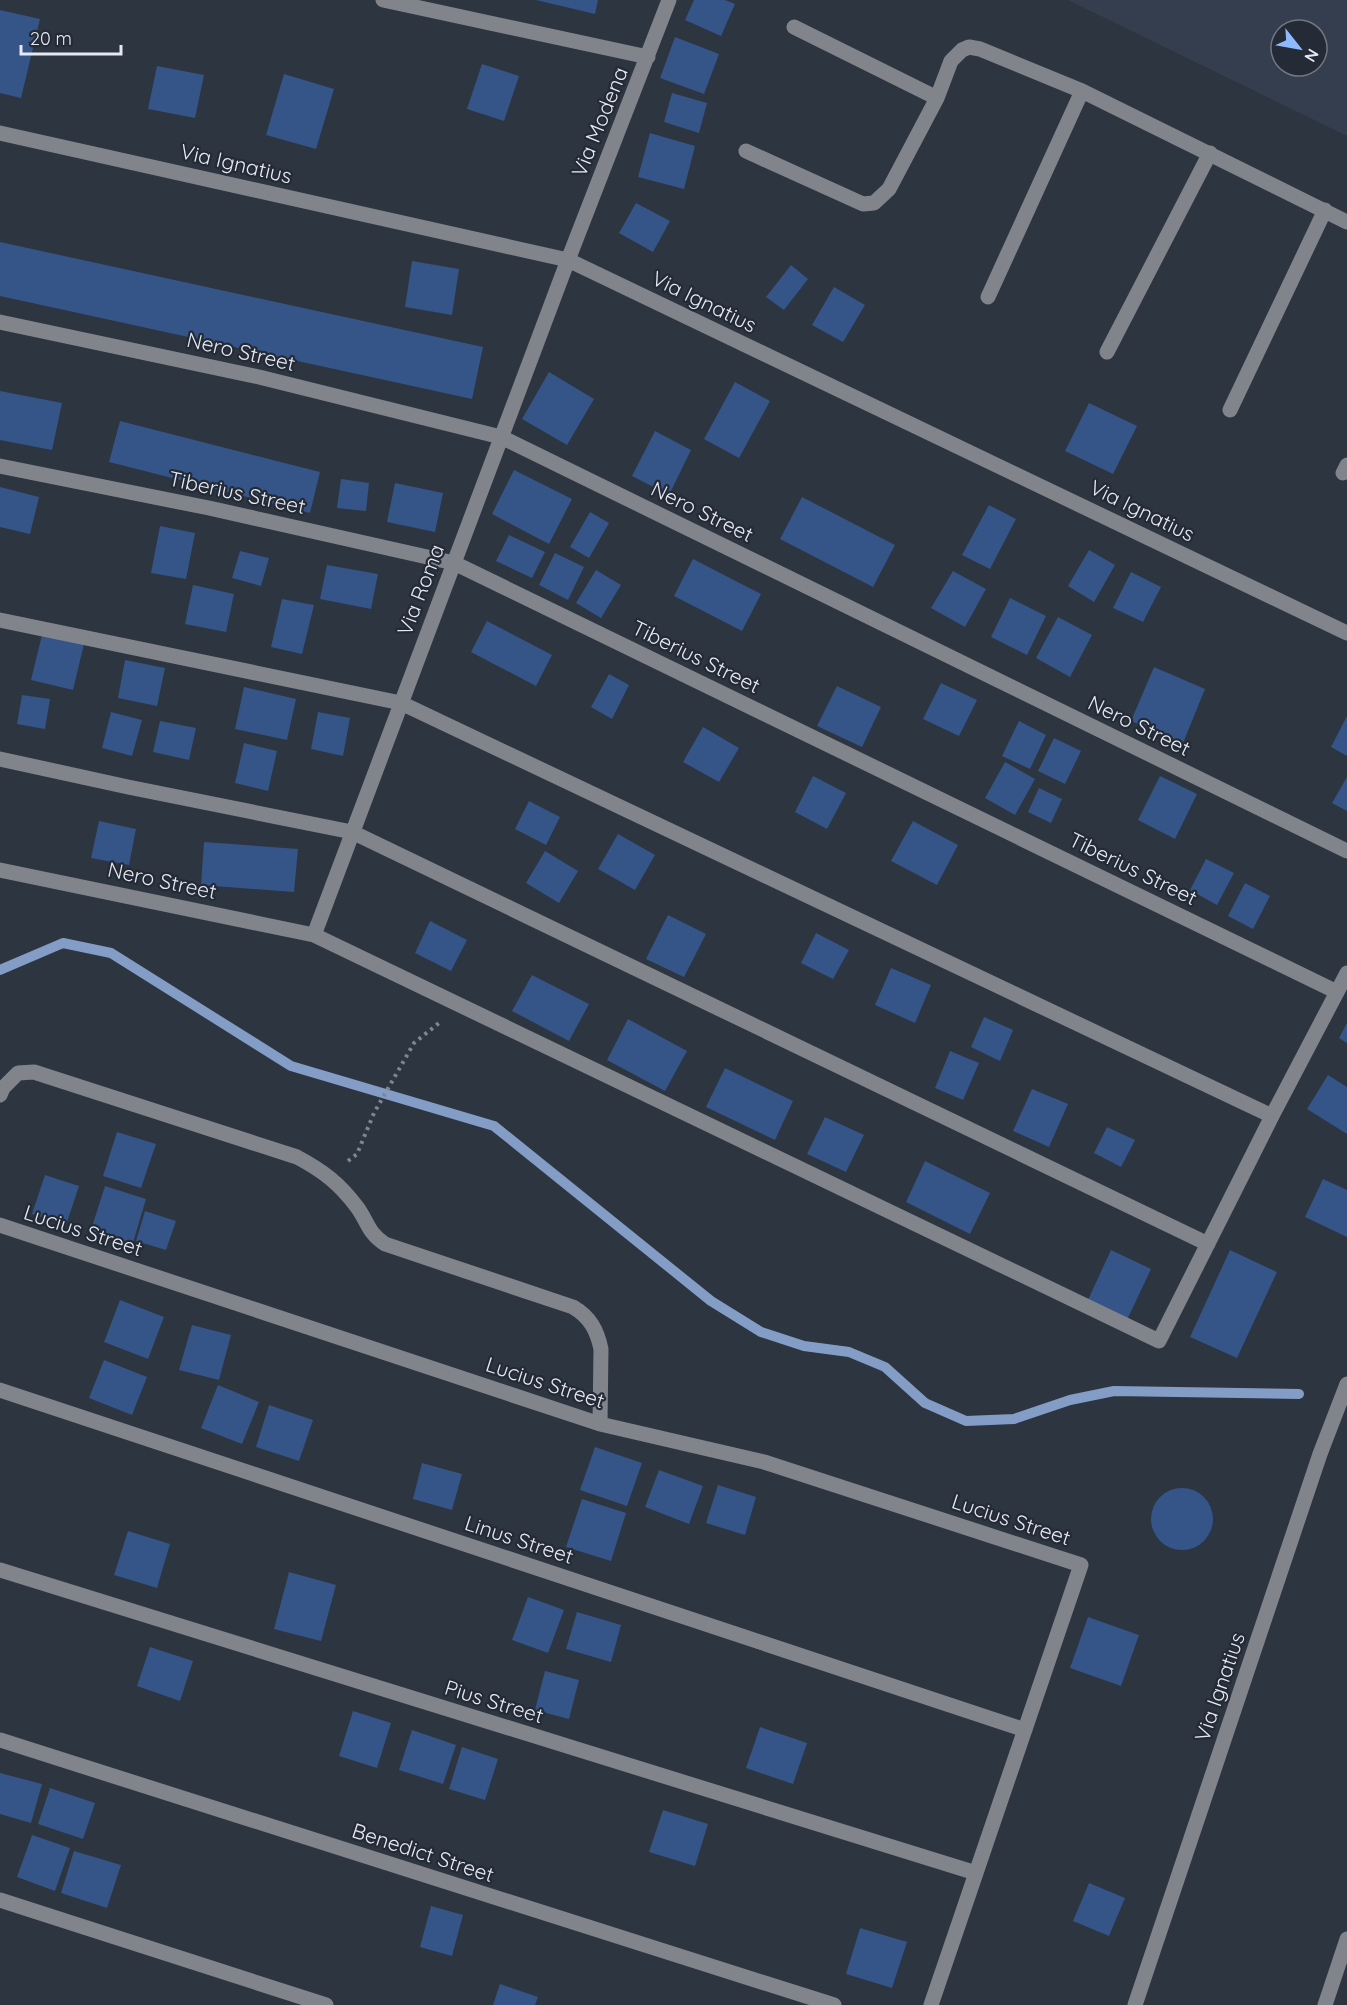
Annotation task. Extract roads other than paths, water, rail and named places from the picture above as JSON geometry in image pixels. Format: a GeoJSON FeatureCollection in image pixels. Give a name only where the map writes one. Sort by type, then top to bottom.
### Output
{"type":"FeatureCollection","features":[{"type":"Feature","properties":{"kind":"street"},"geometry":{"type":"LineString","coordinates":[[383,0],[648,57]]}},
{"type":"Feature","properties":{"kind":"street","name":"Via Modena"},"geometry":{"type":"LineString","coordinates":[[568,260],[669,0]]}},
{"type":"Feature","properties":{"kind":"street"},"geometry":{"type":"LineString","coordinates":[[794,27],[937,98]]}},
{"type":"Feature","properties":{"kind":"street"},"geometry":{"type":"LineString","coordinates":[[746,151],[863,204],[874,203],[889,189],[937,98],[951,61],[969,46],[1082,91],[1347,222]]}},
{"type":"Feature","properties":{"kind":"street"},"geometry":{"type":"LineString","coordinates":[[988,297],[1082,91]]}},
{"type":"Feature","properties":{"kind":"street","name":"Via Ignatius"},"geometry":{"type":"LineString","coordinates":[[0,133],[568,260],[1347,633]]}},
{"type":"Feature","properties":{"kind":"street"},"geometry":{"type":"LineString","coordinates":[[1107,352],[1210,153]]}},
{"type":"Feature","properties":{"kind":"street"},"geometry":{"type":"LineString","coordinates":[[1230,410],[1325,210]]}},
{"type":"Feature","properties":{"kind":"street","name":"Via Roma"},"geometry":{"type":"LineString","coordinates":[[314,935],[568,260]]}},
{"type":"Feature","properties":{"kind":"street","name":"Nero Street"},"geometry":{"type":"LineString","coordinates":[[0,322],[259,377],[501,437],[1347,851]]}},
{"type":"Feature","properties":{"kind":"street","name":"Tiberius Street"},"geometry":{"type":"LineString","coordinates":[[0,466],[209,508],[454,563],[1337,992]]}},
{"type":"Feature","properties":{"kind":"street"},"geometry":{"type":"LineString","coordinates":[[0,620],[401,703],[1272,1116]]}},
{"type":"Feature","properties":{"kind":"street"},"geometry":{"type":"LineString","coordinates":[[0,759],[352,832],[1208,1244],[1347,973]]}},
{"type":"Feature","properties":{"kind":"street","name":"Nero Street"},"geometry":{"type":"LineString","coordinates":[[0,870],[314,935],[1159,1341],[1208,1244]]}},
{"type":"Feature","properties":{"kind":"street"},"geometry":{"type":"LineString","coordinates":[[0,1095],[18,1073],[34,1072],[297,1157],[330,1176],[359,1211],[370,1232],[385,1244],[573,1307],[581,1312],[594,1327],[601,1349],[600,1424]]}},
{"type":"Feature","properties":{"kind":"street","name":"Lucius Street"},"geometry":{"type":"LineString","coordinates":[[0,1226],[600,1424],[764,1462],[1081,1565],[1025,1730]]}},
{"type":"Feature","properties":{"kind":"street","name":"Via Ignatius"},"geometry":{"type":"LineString","coordinates":[[1136,2005],[1320,1455],[1347,1384]]}},
{"type":"Feature","properties":{"kind":"street","name":"Linus Street"},"geometry":{"type":"LineString","coordinates":[[0,1390],[1025,1730]]}},
{"type":"Feature","properties":{"kind":"street","name":"Pius Street"},"geometry":{"type":"LineString","coordinates":[[0,1570],[976,1873]]}},
{"type":"Feature","properties":{"kind":"street"},"geometry":{"type":"LineString","coordinates":[[931,2005],[1025,1730]]}},
{"type":"Feature","properties":{"kind":"street","name":"Benedict Street"},"geometry":{"type":"LineString","coordinates":[[0,1740],[834,2005]]}},
{"type":"Feature","properties":{"kind":"street"},"geometry":{"type":"LineString","coordinates":[[0,1900],[326,2005]]}},
{"type":"Feature","properties":{"kind":"street"},"geometry":{"type":"LineString","coordinates":[[1325,2005],[1344,1961],[1347,1939]]}},
{"type":"Feature","properties":{"kind":"waterway"},"geometry":{"type":"LineString","coordinates":[[0,970],[63,943],[111,953],[291,1066],[494,1126],[711,1301],[761,1332],[804,1346],[849,1352],[885,1367],[925,1403],[966,1421],[1014,1419],[1070,1400],[1114,1391],[1299,1394]]}}]}
